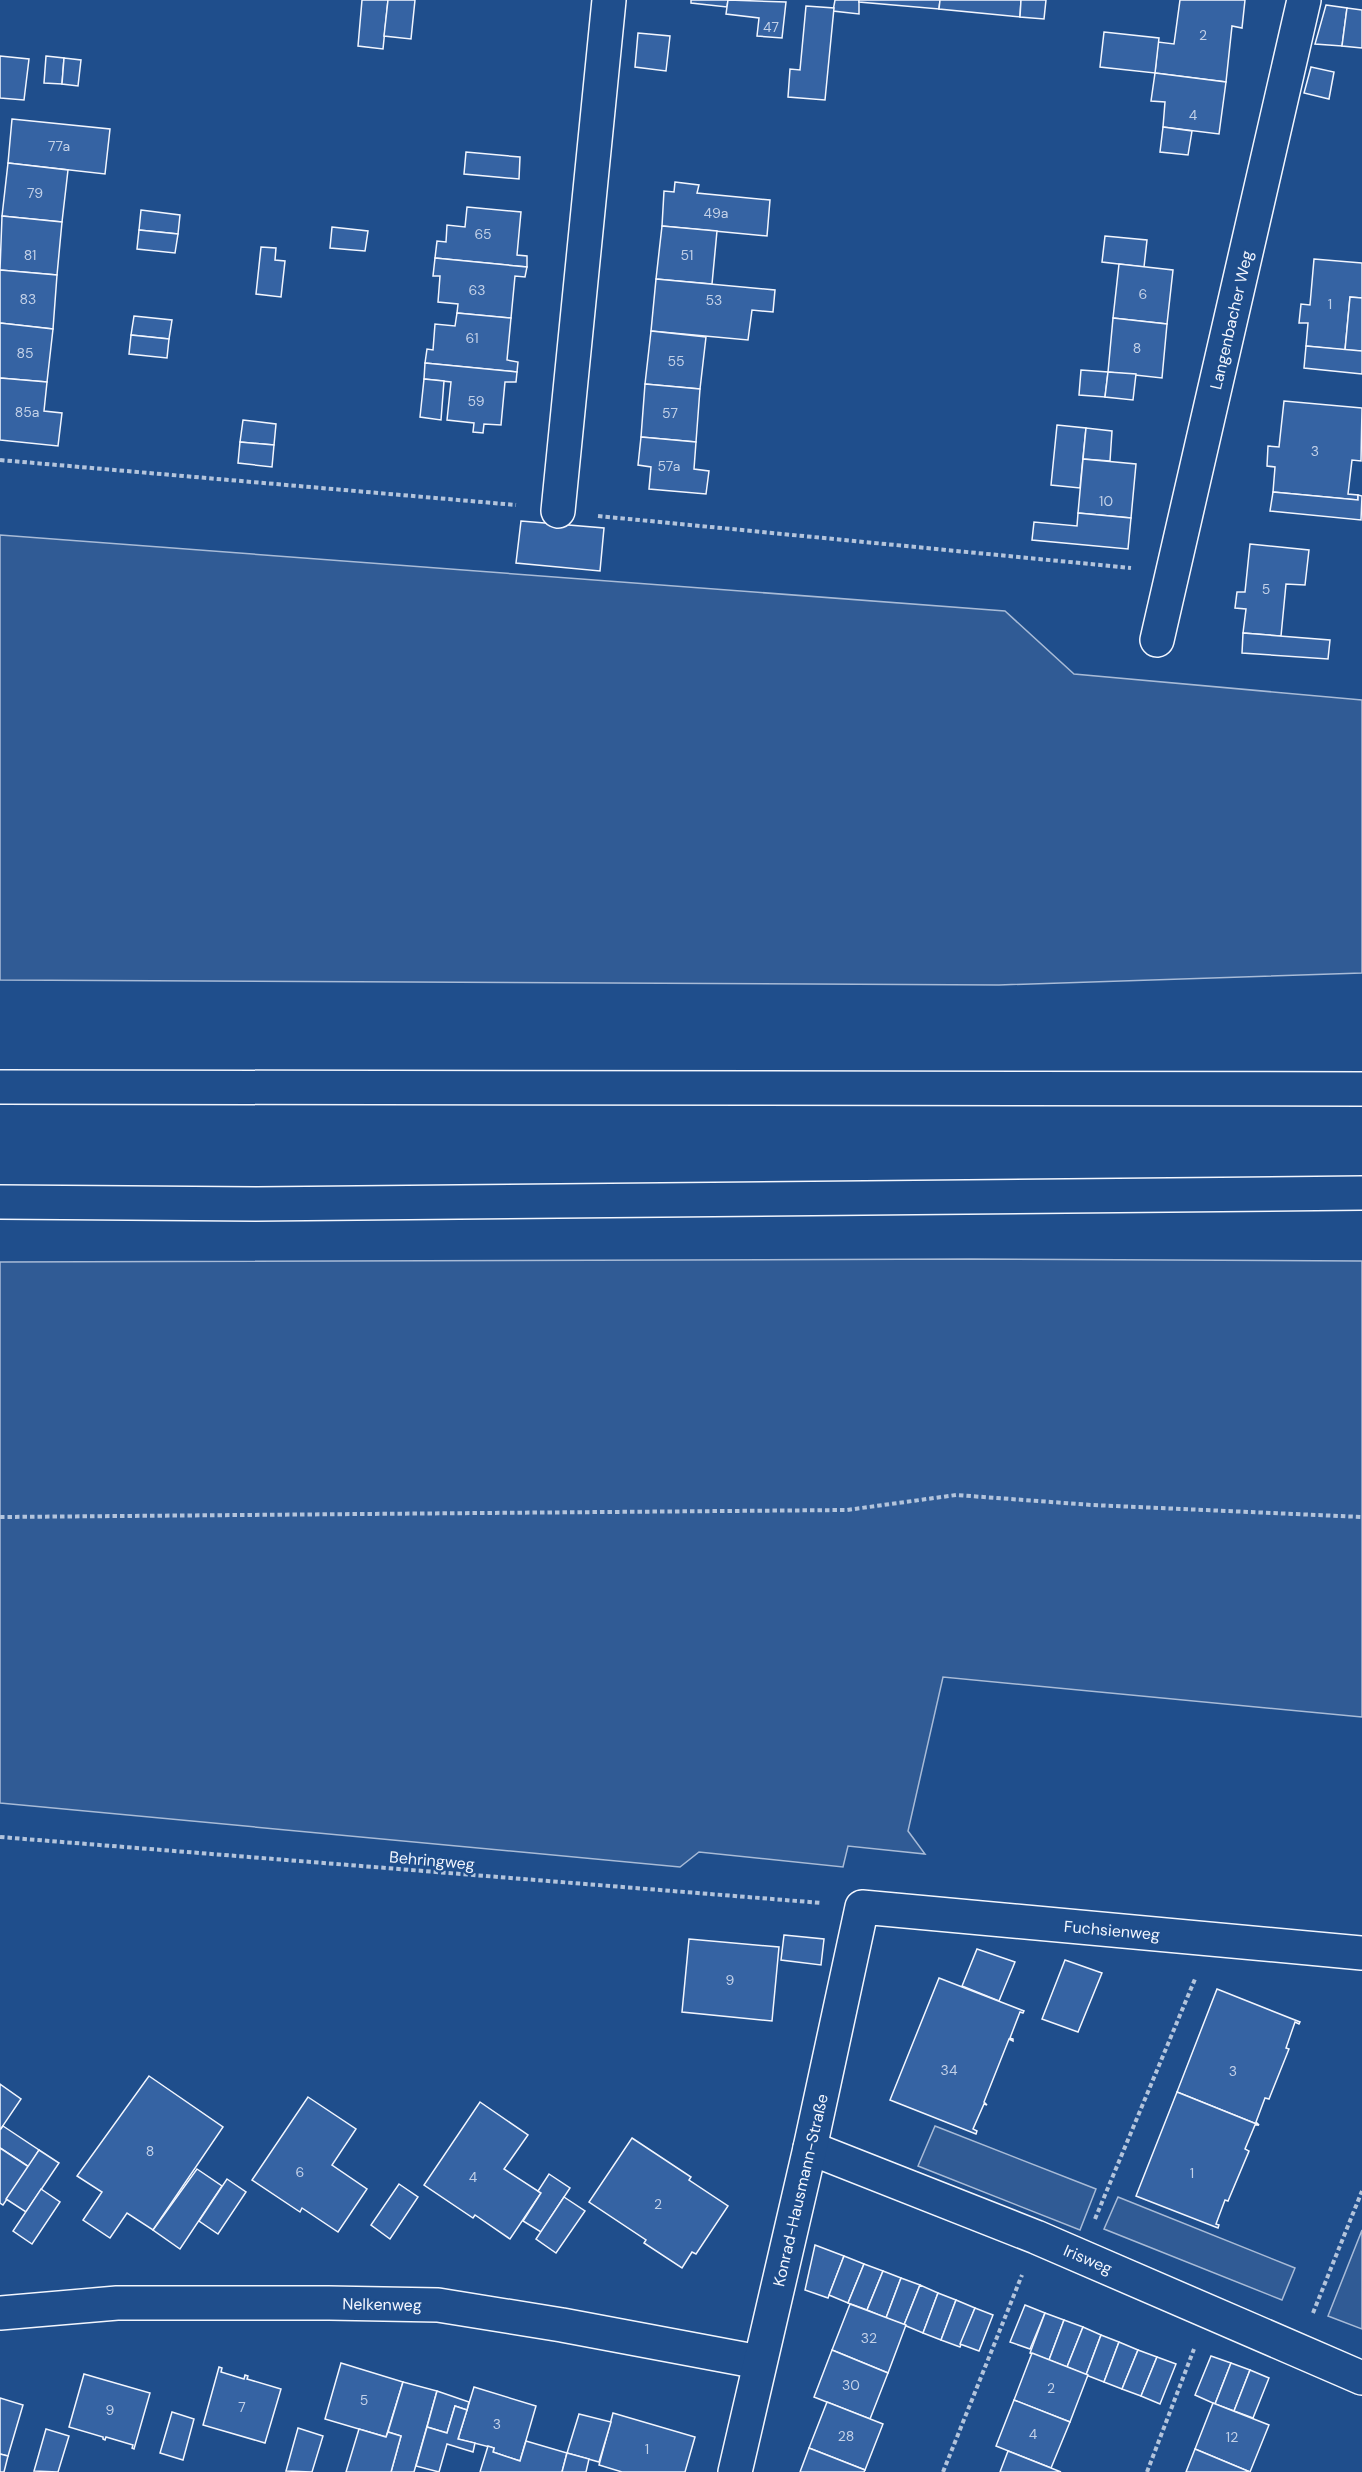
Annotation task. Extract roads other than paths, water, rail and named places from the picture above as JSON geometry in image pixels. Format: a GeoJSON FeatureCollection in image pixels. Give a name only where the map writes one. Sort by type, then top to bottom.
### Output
{"type":"FeatureCollection","features":[{"type":"Feature","properties":{"kind":"main road"},"geometry":{"type":"LineString","coordinates":[[558,511],[609,0]]}},
{"type":"Feature","properties":{"kind":"main road","name":"Langenbacher Weg"},"geometry":{"type":"LineString","coordinates":[[1157,640],[1304,0]]}},
{"type":"Feature","properties":{"kind":"main road"},"geometry":{"type":"LineString","coordinates":[[0,1087],[1362,1089]]}},
{"type":"Feature","properties":{"kind":"main road"},"geometry":{"type":"LineString","coordinates":[[0,1202],[268,1204],[1362,1193]]}},
{"type":"Feature","properties":{"kind":"main road","name":"Fuchsienweg"},"geometry":{"type":"LineString","coordinates":[[862,1907],[1362,1953]]}},
{"type":"Feature","properties":{"kind":"main road","name":"Konrad-Hausmann-Straße"},"geometry":{"type":"LineString","coordinates":[[735,2472],[810,2148],[862,1907]]}},
{"type":"Feature","properties":{"kind":"main road","name":"Irisweg"},"geometry":{"type":"LineString","coordinates":[[810,2148],[1036,2237],[1362,2378]]}},
{"type":"Feature","properties":{"kind":"main road","name":"Nelkenweg"},"geometry":{"type":"LineString","coordinates":[[0,2313],[117,2303],[329,2303],[438,2306],[562,2325],[759,2362]]}}]}
